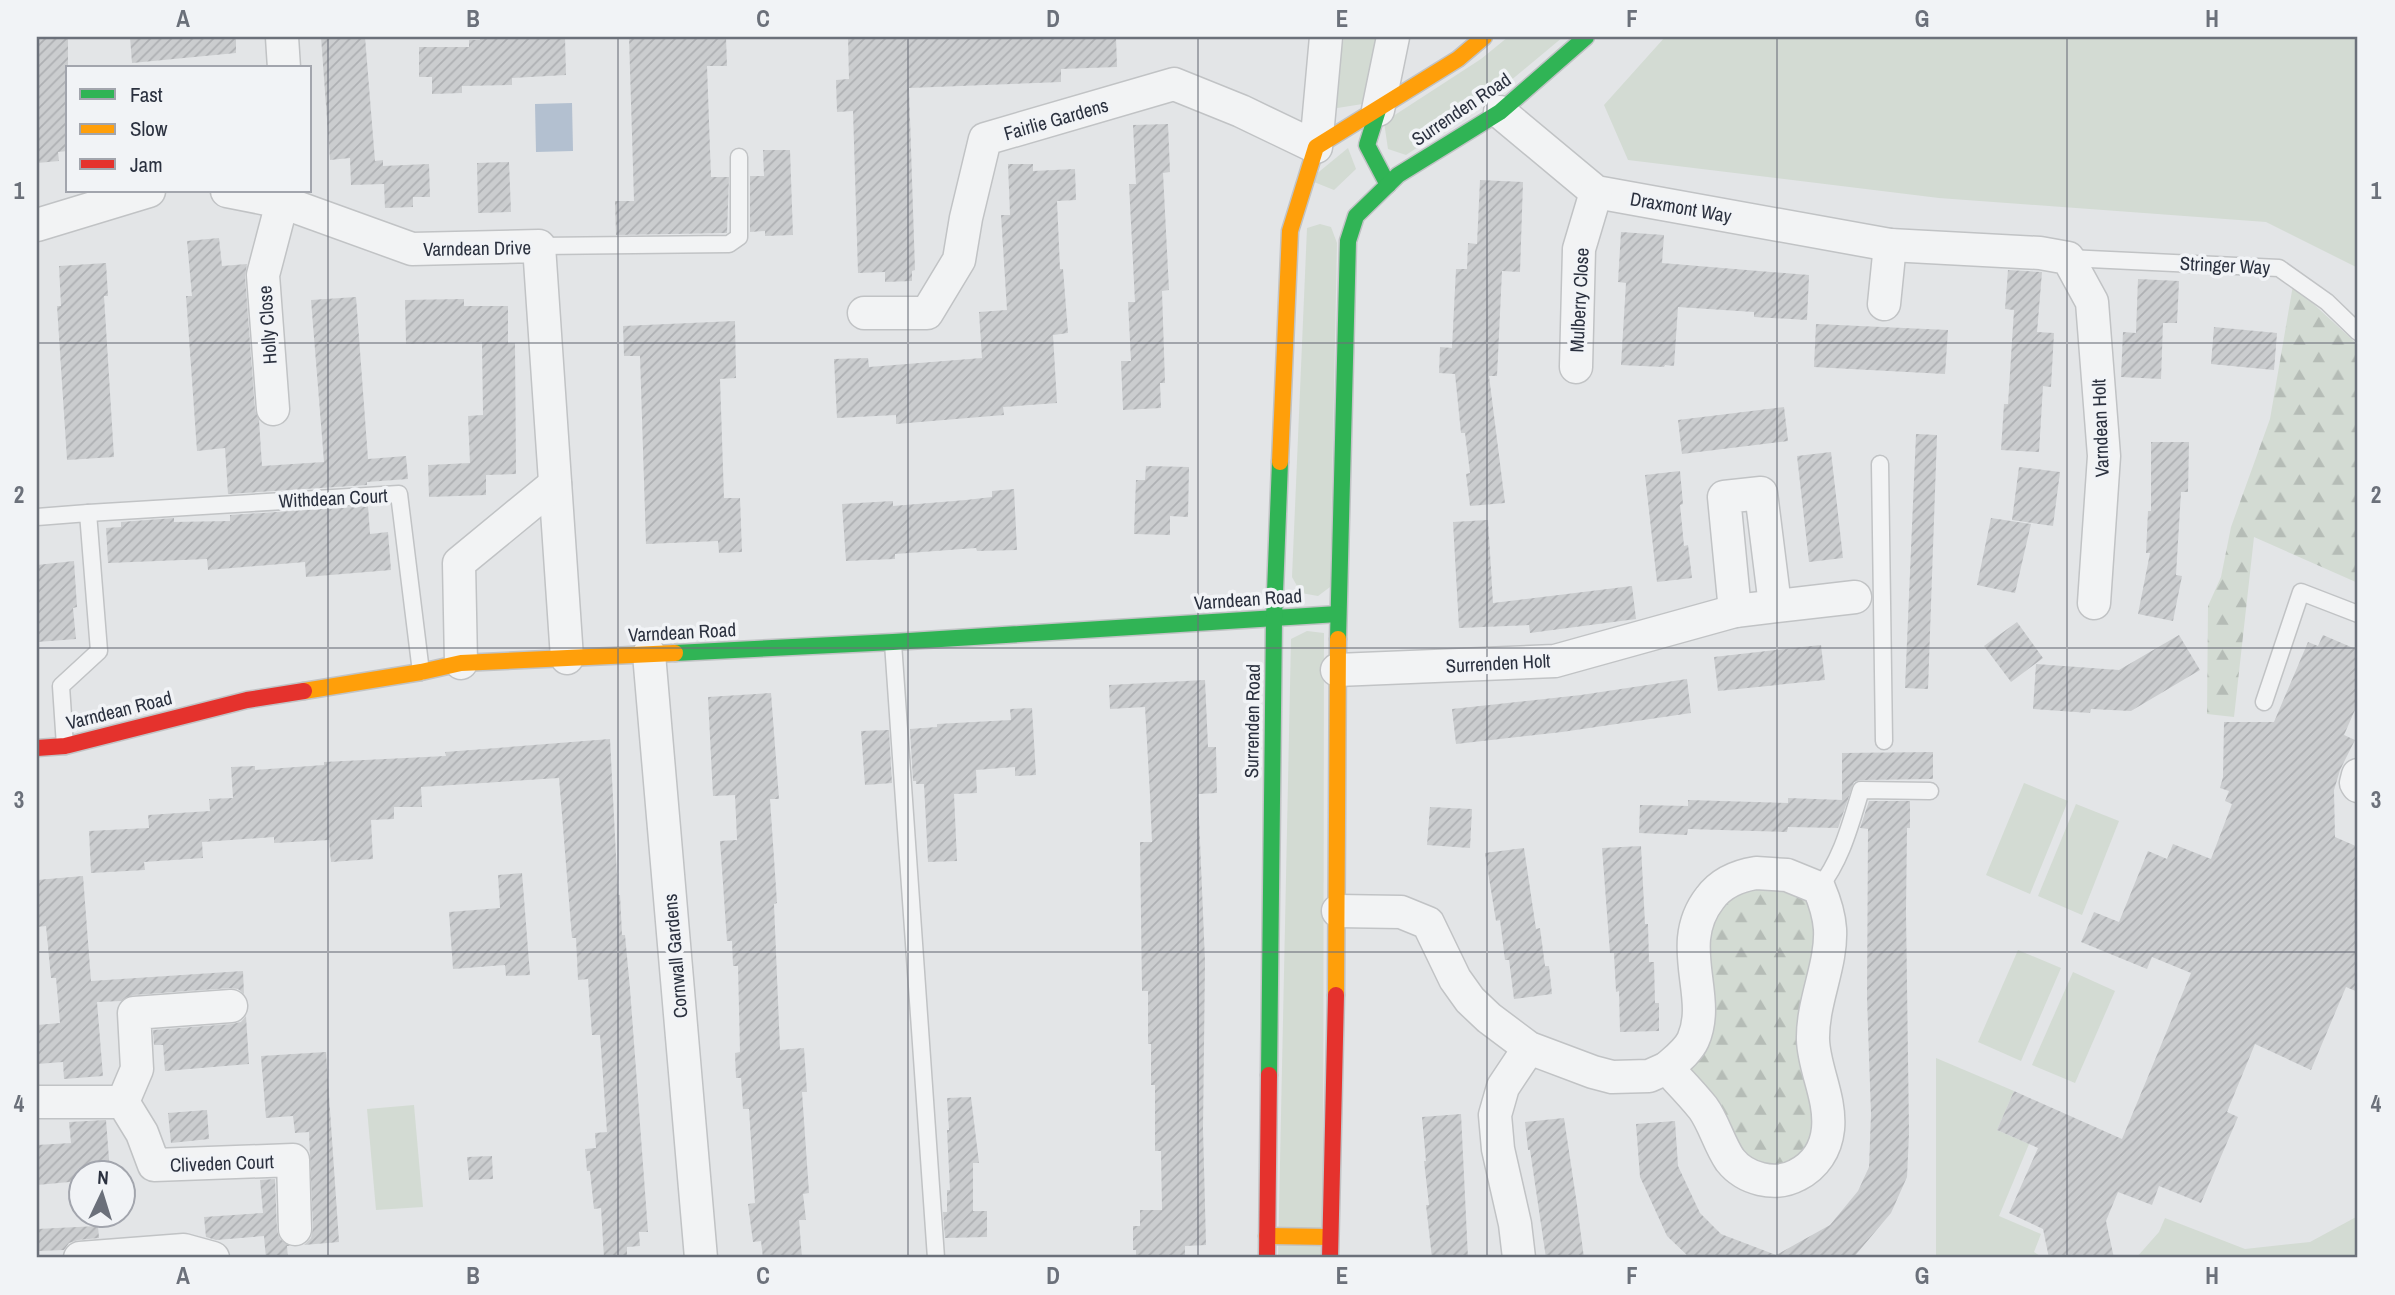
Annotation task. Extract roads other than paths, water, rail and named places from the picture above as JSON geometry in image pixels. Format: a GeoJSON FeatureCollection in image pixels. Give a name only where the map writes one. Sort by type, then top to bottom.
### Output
{"type":"FeatureCollection","features":[{"type":"Feature","properties":{"kind":"street"},"geometry":{"type":"LineString","coordinates":[[282,37],[284,66]]}},
{"type":"Feature","properties":{"kind":"street"},"geometry":{"type":"LineString","coordinates":[[1316,147],[1326,37]]}},
{"type":"Feature","properties":{"kind":"street"},"geometry":{"type":"LineString","coordinates":[[1388,185],[1367,145],[1378,110],[1393,37]]}},
{"type":"Feature","properties":{"kind":"street"},"geometry":{"type":"LineString","coordinates":[[1316,147],[1458,59],[1484,37]]}},
{"type":"Feature","properties":{"kind":"street","name":"Surrenden Road"},"geometry":{"type":"LineString","coordinates":[[1330,1258],[1338,911],[1338,614],[1350,213],[1398,175],[1500,112],[1586,37]]}},
{"type":"Feature","properties":{"kind":"street","name":"Fairlie Gardens"},"geometry":{"type":"LineString","coordinates":[[864,313],[927,313],[959,260],[985,139],[1174,85],[1241,111],[1316,147]]}},
{"type":"Feature","properties":{"kind":"street","name":"Draxmont Way"},"geometry":{"type":"LineString","coordinates":[[1500,112],[1595,192],[1889,245],[2040,253],[2068,258]]}},
{"type":"Feature","properties":{"kind":"street","name":"Surrenden Road"},"geometry":{"type":"LineString","coordinates":[[1267,1258],[1274,618],[1290,231],[1301,187],[1316,147]]}},
{"type":"Feature","properties":{"kind":"street"},"geometry":{"type":"LineString","coordinates":[[1301,187],[1322,197]]}},
{"type":"Feature","properties":{"kind":"street"},"geometry":{"type":"LineString","coordinates":[[37,225],[146,192]]}},
{"type":"Feature","properties":{"kind":"street","name":"Varndean Drive"},"geometry":{"type":"LineString","coordinates":[[239,192],[283,196],[412,249],[540,246],[567,658]]}},
{"type":"Feature","properties":{"kind":"street","name":"Mulberry Close"},"geometry":{"type":"LineString","coordinates":[[1576,367],[1579,248],[1595,192]]}},
{"type":"Feature","properties":{"kind":"street","name":"Holly Close"},"geometry":{"type":"LineString","coordinates":[[273,409],[263,275],[283,196]]}},
{"type":"Feature","properties":{"kind":"street"},"geometry":{"type":"LineString","coordinates":[[1884,304],[1889,245]]}},
{"type":"Feature","properties":{"kind":"street","name":"Varndean Holt"},"geometry":{"type":"LineString","coordinates":[[2068,258],[2092,302],[2104,456],[2094,603]]}},
{"type":"Feature","properties":{"kind":"street"},"geometry":{"type":"LineString","coordinates":[[461,663],[459,563],[555,484]]}},
{"type":"Feature","properties":{"kind":"street"},"geometry":{"type":"LineString","coordinates":[[1735,611],[1724,497],[1761,493],[1775,605]]}},
{"type":"Feature","properties":{"kind":"street","name":"Surrenden Holt"},"geometry":{"type":"LineString","coordinates":[[1337,670],[1555,661],[1735,611],[1868,596]]}},
{"type":"Feature","properties":{"kind":"street","name":"Varndean Road"},"geometry":{"type":"LineString","coordinates":[[37,748],[65,746],[247,700],[461,663],[893,642],[1338,614]]}},
{"type":"Feature","properties":{"kind":"street","name":"Cornwall Gardens"},"geometry":{"type":"LineString","coordinates":[[649,654],[701,1258]]}},
{"type":"Feature","properties":{"kind":"street"},"geometry":{"type":"LineString","coordinates":[[2358,775],[2358,786]]}},
{"type":"Feature","properties":{"kind":"street"},"geometry":{"type":"LineString","coordinates":[[1338,911],[1401,912],[1428,923],[1455,979],[1470,1000],[1529,1048],[1593,1072],[1612,1076],[1649,1076],[1667,1068],[1693,1040],[1698,1003],[1693,963],[1695,927],[1712,895],[1731,880],[1756,873],[1787,875],[1819,888],[1828,910],[1830,932],[1813,1020],[1813,1043],[1829,1115],[1826,1142],[1816,1161],[1806,1171],[1792,1178],[1774,1181],[1747,1174],[1730,1160],[1704,1109],[1667,1068]]}},
{"type":"Feature","properties":{"kind":"street"},"geometry":{"type":"LineString","coordinates":[[37,1102],[123,1101],[137,1069],[134,1013],[231,1006]]}},
{"type":"Feature","properties":{"kind":"street"},"geometry":{"type":"LineString","coordinates":[[1519,1258],[1515,1224],[1498,1149],[1495,1115],[1503,1087],[1529,1048]]}},
{"type":"Feature","properties":{"kind":"street","name":"Cliveden Court"},"geometry":{"type":"LineString","coordinates":[[123,1101],[142,1133],[154,1165],[293,1160],[295,1229]]}},
{"type":"Feature","properties":{"kind":"street"},"geometry":{"type":"LineString","coordinates":[[1267,1236],[1329,1237]]}},
{"type":"Feature","properties":{"kind":"street"},"geometry":{"type":"LineString","coordinates":[[79,1258],[184,1250],[213,1258]]}},
{"type":"Feature","properties":{"kind":"lane"},"geometry":{"type":"LineString","coordinates":[[540,246],[729,244],[738,237],[739,157]]}},
{"type":"Feature","properties":{"kind":"lane","name":"Stringer Way"},"geometry":{"type":"LineString","coordinates":[[2068,258],[2279,268],[2327,302],[2358,332]]}},
{"type":"Feature","properties":{"kind":"lane"},"geometry":{"type":"LineString","coordinates":[[1880,464],[1868,596],[1884,741]]}},
{"type":"Feature","properties":{"kind":"lane","name":"Withdean Court"},"geometry":{"type":"LineString","coordinates":[[37,517],[399,494],[421,672]]}},
{"type":"Feature","properties":{"kind":"lane"},"geometry":{"type":"LineString","coordinates":[[65,746],[61,686],[99,650],[88,513]]}},
{"type":"Feature","properties":{"kind":"lane"},"geometry":{"type":"LineString","coordinates":[[2264,702],[2301,592],[2358,614]]}},
{"type":"Feature","properties":{"kind":"lane"},"geometry":{"type":"LineString","coordinates":[[893,642],[936,1258]]}},
{"type":"Feature","properties":{"kind":"lane"},"geometry":{"type":"LineString","coordinates":[[1819,888],[1840,855],[1861,790],[1930,791]]}},
{"type":"Feature","properties":{"kind":"water"},"geometry":{"type":"Polygon","coordinates":[[[572,103],[573,151],[536,152],[535,104],[572,103]]]}}]}
